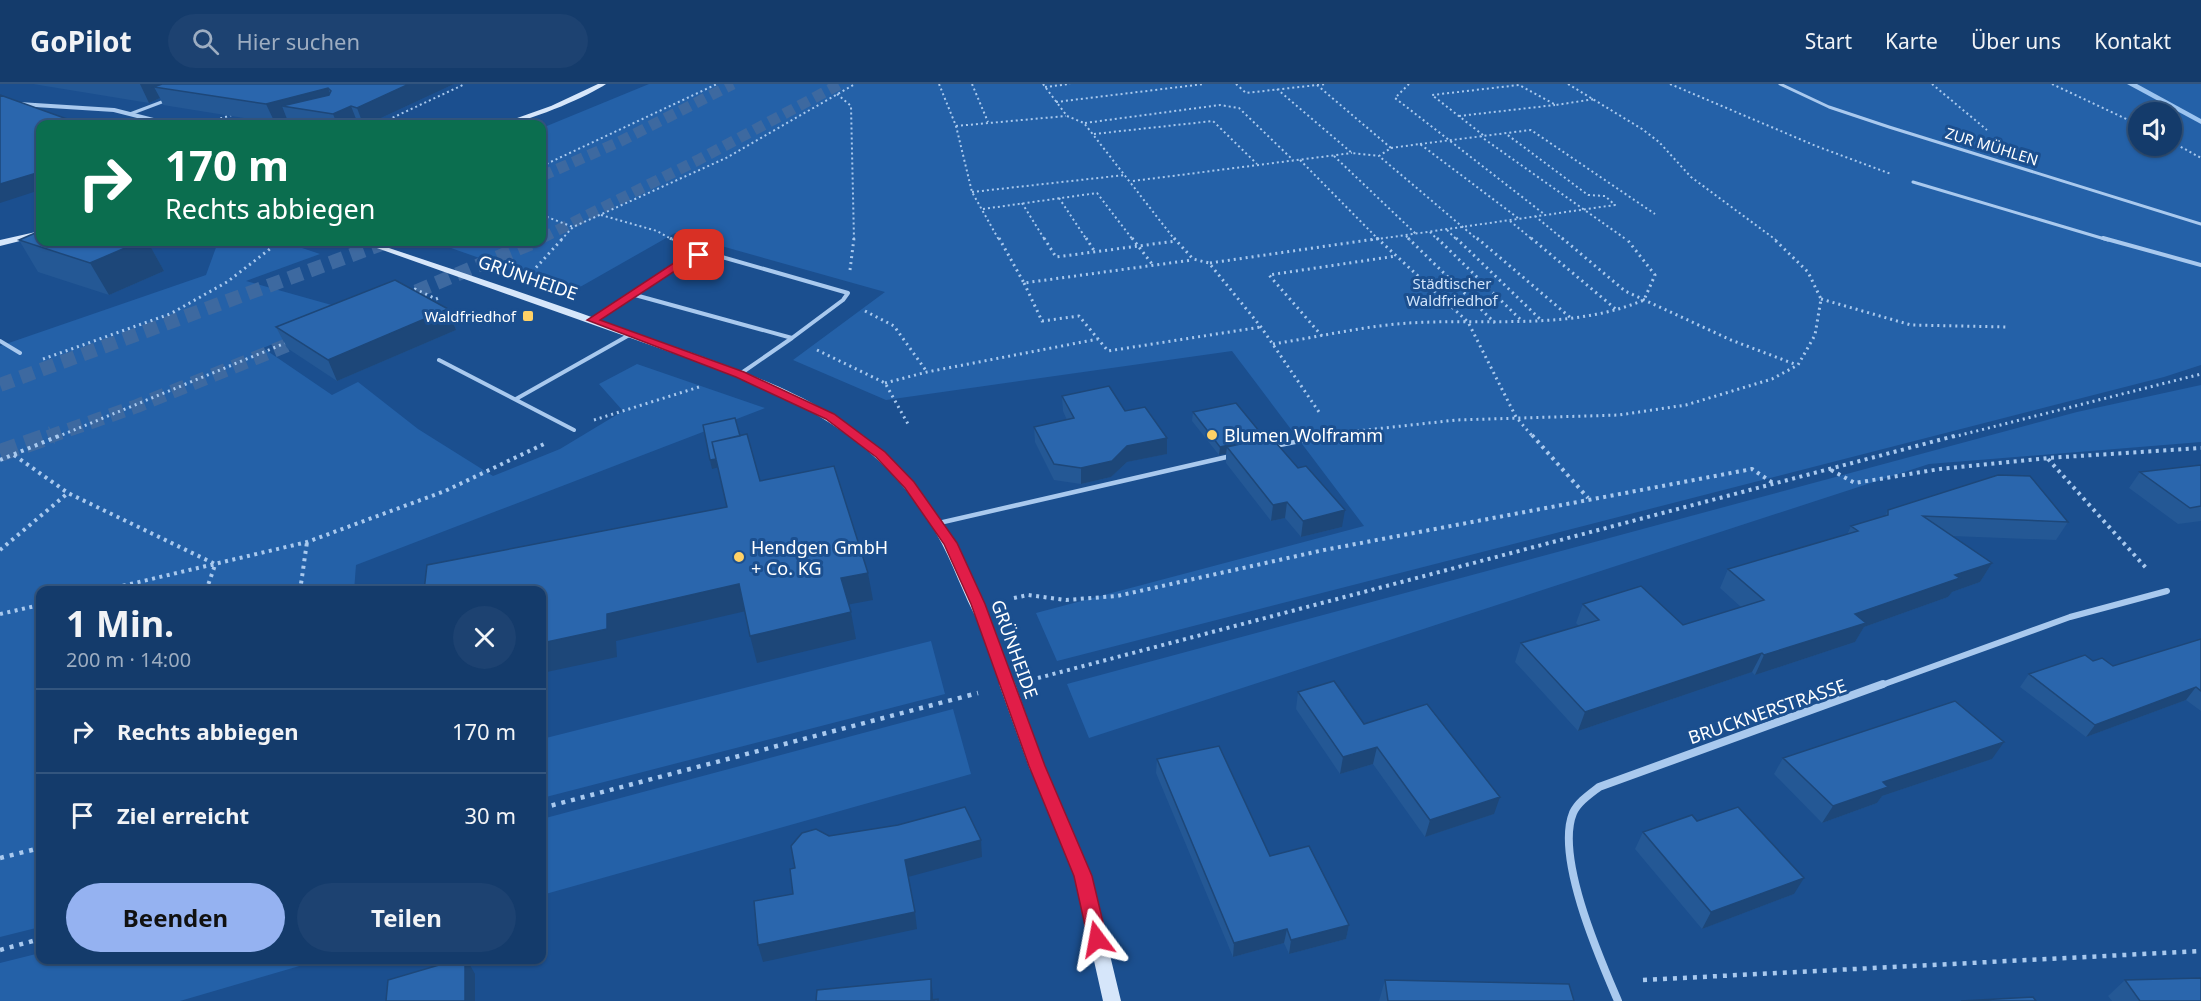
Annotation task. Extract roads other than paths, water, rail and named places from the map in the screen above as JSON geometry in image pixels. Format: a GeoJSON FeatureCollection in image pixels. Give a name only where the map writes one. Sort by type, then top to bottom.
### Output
{"type":"FeatureCollection","features":[{"type":"Feature","properties":{"kind":"street"},"geometry":{"type":"LineString","coordinates":[[516,120],[553,107],[603,84]]}},
{"type":"Feature","properties":{"kind":"street"},"geometry":{"type":"LineString","coordinates":[[13,104],[87,107],[153,120]]}},
{"type":"Feature","properties":{"kind":"street"},"geometry":{"type":"LineString","coordinates":[[0,243],[36,235]]}},
{"type":"Feature","properties":{"kind":"street","name":"GRÜNHEIDE"},"geometry":{"type":"LineString","coordinates":[[376,246],[592,320],[740,374],[830,416],[860,437],[910,485],[939,523],[950,543],[984,620],[1037,766],[1083,876],[1112,1001]]}},
{"type":"Feature","properties":{"kind":"street","name":"BRUCKNERSTRASSE"},"geometry":{"type":"LineString","coordinates":[[1618,1001],[1572,871],[1567,838],[1572,813],[1599,787],[2070,617],[2167,591]]}},
{"type":"Feature","properties":{"kind":"lane","name":"ZUR MÜHLEN"},"geometry":{"type":"LineString","coordinates":[[1780,84],[1829,107],[1889,127],[2201,224]]}},
{"type":"Feature","properties":{"kind":"lane"},"geometry":{"type":"LineString","coordinates":[[130,114],[168,99]]}},
{"type":"Feature","properties":{"kind":"lane"},"geometry":{"type":"LineString","coordinates":[[296,120],[301,119]]}},
{"type":"Feature","properties":{"kind":"lane"},"geometry":{"type":"LineString","coordinates":[[1913,182],[2038,221],[2201,265]]}},
{"type":"Feature","properties":{"kind":"lane"},"geometry":{"type":"LineString","coordinates":[[592,320],[635,295],[684,261],[699,255],[715,255],[848,293],[843,300],[740,374]]}},
{"type":"Feature","properties":{"kind":"lane"},"geometry":{"type":"LineString","coordinates":[[635,295],[792,338]]}},
{"type":"Feature","properties":{"kind":"lane"},"geometry":{"type":"LineString","coordinates":[[516,399],[631,334]]}},
{"type":"Feature","properties":{"kind":"lane"},"geometry":{"type":"LineString","coordinates":[[0,341],[20,353]]}},
{"type":"Feature","properties":{"kind":"lane"},"geometry":{"type":"LineString","coordinates":[[439,360],[574,430]]}},
{"type":"Feature","properties":{"kind":"lane"},"geometry":{"type":"LineString","coordinates":[[1266,448],[1335,434]]}},
{"type":"Feature","properties":{"kind":"lane"},"geometry":{"type":"LineString","coordinates":[[939,523],[1242,454]]}},
{"type":"Feature","properties":{"kind":"waterway"},"geometry":{"type":"LineString","coordinates":[[2131,84],[2201,122]]}},
{"type":"Feature","properties":{"kind":"tunnel"},"geometry":{"type":"LineString","coordinates":[[546,174],[619,142],[733,84]]}},
{"type":"Feature","properties":{"kind":"tunnel"},"geometry":{"type":"LineString","coordinates":[[546,236],[698,160],[840,84]]}},
{"type":"Feature","properties":{"kind":"tunnel"},"geometry":{"type":"LineString","coordinates":[[0,385],[376,246]]}},
{"type":"Feature","properties":{"kind":"tunnel"},"geometry":{"type":"LineString","coordinates":[[396,300],[524,246]]}},
{"type":"Feature","properties":{"kind":"tunnel"},"geometry":{"type":"LineString","coordinates":[[48,437],[137,406],[307,337]]}},
{"type":"Feature","properties":{"kind":"tunnel"},"geometry":{"type":"LineString","coordinates":[[0,453],[52,435]]}},
{"type":"Feature","properties":{"kind":"place","name":"Waldfriedhof"},"geometry":{"type":"Point","coordinates":[528,316]}},
{"type":"Feature","properties":{"kind":"place","name":"Blumen Wolframm"},"geometry":{"type":"Point","coordinates":[1212,435]}},
{"type":"Feature","properties":{"kind":"place","name":"Hendgen GmbH + Co. KG"},"geometry":{"type":"Point","coordinates":[739,557]}},
{"type":"Feature","properties":{"kind":"park label","name":"Städtischer Waldfriedhof"},"geometry":{"type":"Point","coordinates":[1452,292]}}]}
